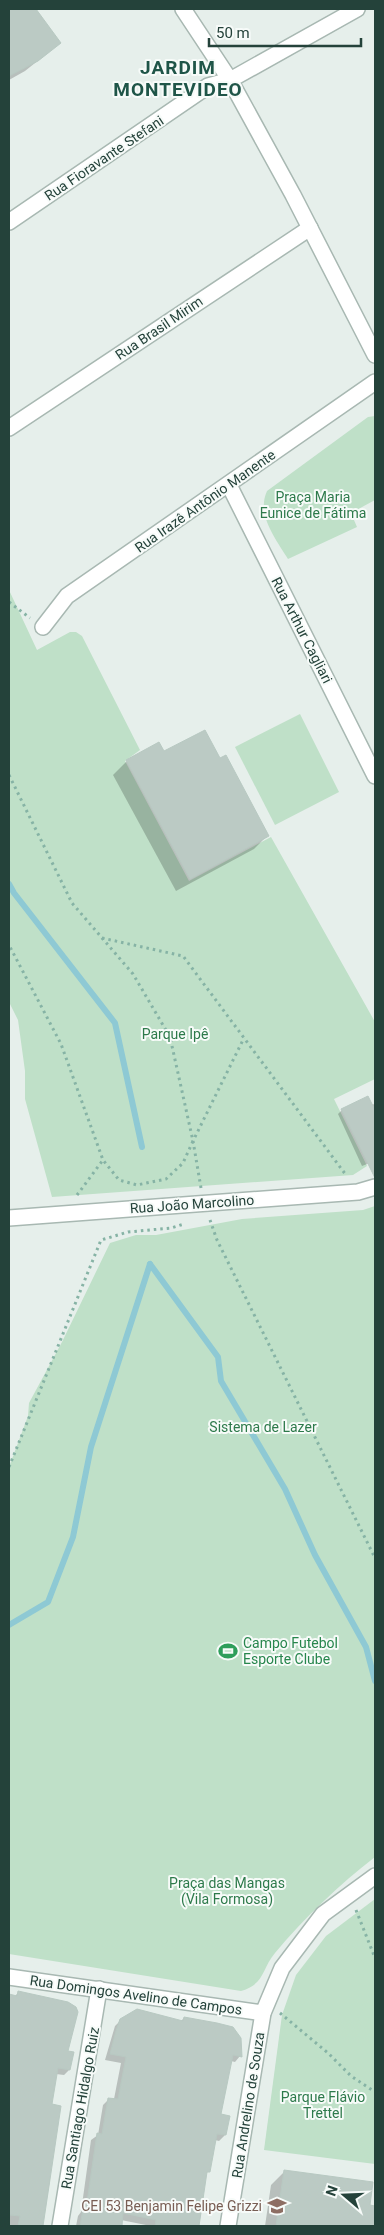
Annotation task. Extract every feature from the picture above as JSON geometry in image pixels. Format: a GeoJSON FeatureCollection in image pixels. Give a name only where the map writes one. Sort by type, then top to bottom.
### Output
{"type":"FeatureCollection","features":[{"type":"Feature","properties":{"kind":"street"},"geometry":{"type":"LineString","coordinates":[[183,9],[230,80],[293,195],[375,355]]}},
{"type":"Feature","properties":{"kind":"street","name":"Rua Fioravante Stefani"},"geometry":{"type":"LineString","coordinates":[[9,222],[208,86],[230,80],[357,9]]}},
{"type":"Feature","properties":{"kind":"street","name":"Rua Brasil Mirim"},"geometry":{"type":"LineString","coordinates":[[9,428],[310,228]]}},
{"type":"Feature","properties":{"kind":"street","name":"Rua Irazê Antônio Manente"},"geometry":{"type":"LineString","coordinates":[[43,627],[67,596],[375,382]]}},
{"type":"Feature","properties":{"kind":"street","name":"Rua Arthur Cagliari"},"geometry":{"type":"LineString","coordinates":[[228,485],[375,776]]}},
{"type":"Feature","properties":{"kind":"street","name":"Rua João Marcolino"},"geometry":{"type":"LineString","coordinates":[[9,1218],[358,1192],[375,1187]]}},
{"type":"Feature","properties":{"kind":"street","name":"Rua Andrelino de Souza"},"geometry":{"type":"LineString","coordinates":[[228,2226],[270,2012],[282,1968],[323,1914],[375,1876]]}},
{"type":"Feature","properties":{"kind":"street","name":"Rua Domingos Avelino de Campos"},"geometry":{"type":"LineString","coordinates":[[9,1978],[270,2012]]}},
{"type":"Feature","properties":{"kind":"street","name":"Rua Santiago Hidalgo Ruiz"},"geometry":{"type":"LineString","coordinates":[[60,2226],[100,1989]]}},
{"type":"Feature","properties":{"kind":"path"},"geometry":{"type":"LineString","coordinates":[[9,602],[43,627]]}},
{"type":"Feature","properties":{"kind":"path"},"geometry":{"type":"LineString","coordinates":[[9,775],[72,902],[133,974],[170,1037],[193,1141],[204,1202],[216,1240],[375,1558]]}},
{"type":"Feature","properties":{"kind":"path"},"geometry":{"type":"LineString","coordinates":[[101,938],[182,956],[358,1192]]}},
{"type":"Feature","properties":{"kind":"path"},"geometry":{"type":"LineString","coordinates":[[9,946],[61,1044],[104,1160],[119,1180],[137,1185],[166,1179],[183,1162],[244,1038]]}},
{"type":"Feature","properties":{"kind":"path"},"geometry":{"type":"LineString","coordinates":[[60,1213],[86,1185],[104,1160]]}},
{"type":"Feature","properties":{"kind":"path"},"geometry":{"type":"LineString","coordinates":[[9,1467],[101,1240],[128,1232],[170,1228],[190,1223]]}},
{"type":"Feature","properties":{"kind":"path"},"geometry":{"type":"LineString","coordinates":[[354,1906],[375,1958]]}},
{"type":"Feature","properties":{"kind":"path"},"geometry":{"type":"LineString","coordinates":[[270,2012],[328,2053],[351,2076],[375,2092]]}},
{"type":"Feature","properties":{"kind":"green space","name":"Praça Maria Eunice de Fátima"},"geometry":{"type":"Polygon","coordinates":[[[375,416],[375,500],[351,513],[357,527],[288,559],[273,535],[266,518],[264,500],[267,491],[368,417],[375,416]]]}},
{"type":"Feature","properties":{"kind":"green space","name":"Parque Ipê"},"geometry":{"type":"Polygon","coordinates":[[[9,590],[37,650],[70,632],[76,632],[82,636],[140,750],[125,761],[189,881],[271,837],[375,1022],[375,1079],[334,1099],[367,1166],[353,1175],[52,1197],[25,1099],[25,1071],[18,1020],[10,1004],[9,996],[9,590]]]}},
{"type":"Feature","properties":{"kind":"green space"},"geometry":{"type":"Polygon","coordinates":[[[300,714],[339,792],[275,825],[235,747],[300,714]]]}},
{"type":"Feature","properties":{"kind":"green space"},"geometry":{"type":"Polygon","coordinates":[[[375,1206],[375,1857],[335,1890],[286,1940],[275,1953],[259,1980],[249,1988],[241,1991],[9,1954],[9,1467],[28,1416],[29,1403],[62,1342],[110,1243],[136,1235],[156,1235],[242,1219],[363,1210],[375,1206]]]}},
{"type":"Feature","properties":{"kind":"green space","name":"Parque Flávio Trettel"},"geometry":{"type":"Polygon","coordinates":[[[375,1899],[375,2164],[264,2150],[282,2015],[296,1975],[326,1936],[375,1899]]]}},
{"type":"Feature","properties":{"kind":"building"},"geometry":{"type":"Polygon","coordinates":[[[9,9],[36,9],[61,43],[38,61],[9,76],[9,9]]]}},
{"type":"Feature","properties":{"kind":"building"},"geometry":{"type":"Polygon","coordinates":[[[205,730],[220,758],[226,755],[269,836],[190,879],[126,760],[159,742],[164,751],[205,730]]]}},
{"type":"Feature","properties":{"kind":"building"},"geometry":{"type":"Polygon","coordinates":[[[368,1096],[375,1110],[375,1178],[341,1109],[368,1096]]]}},
{"type":"Feature","properties":{"kind":"building"},"geometry":{"type":"Polygon","coordinates":[[[18,1991],[68,2002],[76,2007],[78,2012],[68,2051],[74,2052],[70,2070],[58,2068],[52,2104],[61,2106],[43,2226],[18,2226],[20,2216],[9,2215],[9,1994],[17,1996],[18,1991]]]}},
{"type":"Feature","properties":{"kind":"building"},"geometry":{"type":"Polygon","coordinates":[[[137,2009],[183,2021],[184,2017],[233,2027],[241,2038],[242,2057],[233,2055],[221,2114],[230,2116],[226,2135],[217,2134],[210,2172],[207,2172],[199,2226],[155,2226],[156,2220],[123,2213],[122,2226],[80,2226],[83,2209],[86,2209],[97,2133],[102,2134],[108,2098],[118,2099],[126,2057],[110,2054],[116,2031],[120,2019],[137,2009]]]}},
{"type":"Feature","properties":{"kind":"building"},"geometry":{"type":"Polygon","coordinates":[[[284,2170],[373,2182],[370,2205],[375,2206],[375,2226],[276,2226],[284,2170]]]}},
{"type":"Feature","properties":{"kind":"waterway"},"geometry":{"type":"LineString","coordinates":[[9,884],[115,1023],[142,1147]]}},
{"type":"Feature","properties":{"kind":"waterway"},"geometry":{"type":"LineString","coordinates":[[150,1264],[218,1357],[221,1381],[285,1489],[315,1555],[366,1647],[375,1681]]}},
{"type":"Feature","properties":{"kind":"waterway"},"geometry":{"type":"LineString","coordinates":[[9,1625],[48,1602],[73,1537],[91,1447],[150,1264]]}},
{"type":"Feature","properties":{"kind":"place","name":"Campo Futebol Esporte Clube"},"geometry":{"type":"Point","coordinates":[228,1651]}},
{"type":"Feature","properties":{"kind":"place","name":"CEI 53 Benjamin Felipe Grizzi"},"geometry":{"type":"Point","coordinates":[277,2206]}},
{"type":"Feature","properties":{"kind":"district","name":"JARDIM MONTEVIDEO"},"geometry":{"type":"Point","coordinates":[178,78]}},
{"type":"Feature","properties":{"kind":"park label","name":"Sistema de Lazer"},"geometry":{"type":"Point","coordinates":[263,1427]}},
{"type":"Feature","properties":{"kind":"park label","name":"Praça das Mangas (Vila Formosa)"},"geometry":{"type":"Point","coordinates":[227,1892]}}]}
